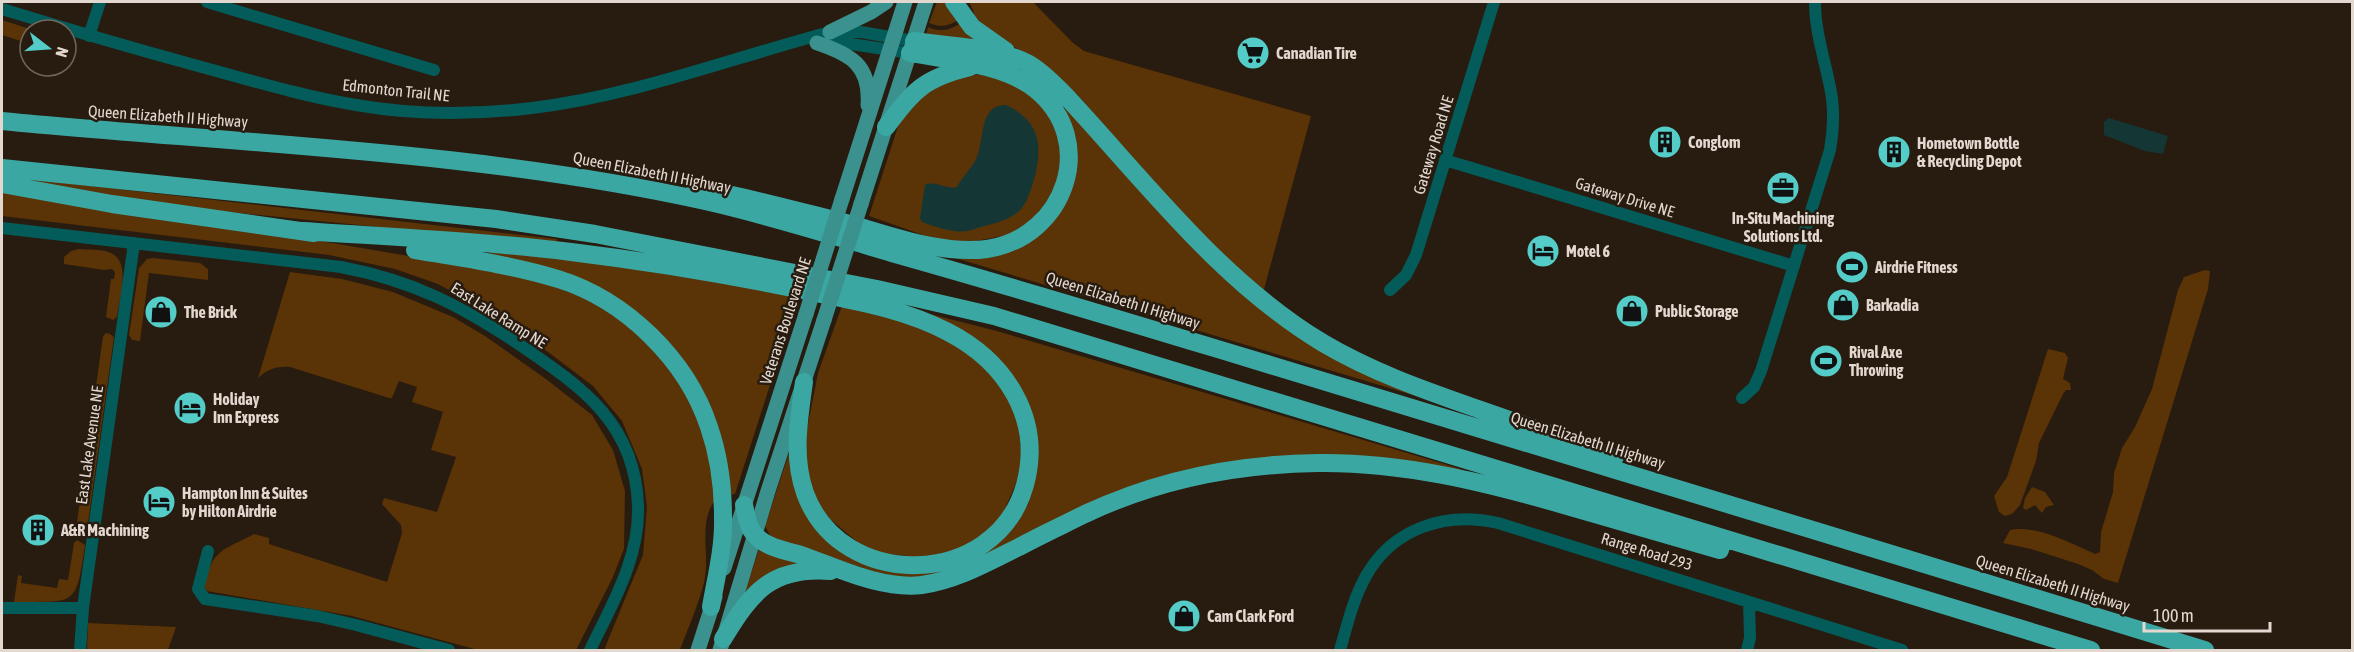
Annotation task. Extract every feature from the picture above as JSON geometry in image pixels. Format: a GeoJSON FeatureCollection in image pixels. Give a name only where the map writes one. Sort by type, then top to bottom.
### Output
{"type":"FeatureCollection","features":[{"type":"Feature","properties":{"kind":"highway"},"geometry":{"type":"LineString","coordinates":[[954,2],[972,27],[1017,59]]}},
{"type":"Feature","properties":{"kind":"highway"},"geometry":{"type":"LineString","coordinates":[[912,47],[999,53],[1041,71],[1221,265],[1265,303],[1322,342],[1376,371],[1409,385],[1679,479],[1765,514]]}},
{"type":"Feature","properties":{"kind":"highway"},"geometry":{"type":"LineString","coordinates":[[414,155],[508,156],[598,169],[740,196],[955,250],[985,249],[1018,239],[1037,226],[1051,212],[1062,195],[1068,167],[1067,141],[1055,112],[1034,88],[1014,76],[912,47]]}},
{"type":"Feature","properties":{"kind":"highway"},"geometry":{"type":"LineString","coordinates":[[886,127],[909,97],[929,80],[975,65]]}},
{"type":"Feature","properties":{"kind":"highway","name":"Queen Elizabeth II Highway"},"geometry":{"type":"LineString","coordinates":[[2,121],[414,155],[596,179],[708,202],[775,219],[1074,306],[1765,514],[2205,651]]}},
{"type":"Feature","properties":{"kind":"highway"},"geometry":{"type":"LineString","coordinates":[[2,168],[496,219],[584,232],[843,282],[994,316],[2090,650]]}},
{"type":"Feature","properties":{"kind":"highway"},"geometry":{"type":"LineString","coordinates":[[2,184],[111,204],[303,231],[469,259],[559,280],[602,298],[637,322],[671,360],[693,392],[708,426],[718,459],[723,519],[711,607]]}},
{"type":"Feature","properties":{"kind":"highway"},"geometry":{"type":"LineString","coordinates":[[303,231],[568,251],[657,264],[857,302],[928,322],[949,332],[973,348],[1003,375],[1019,400],[1028,428],[1030,456],[1025,485],[1018,503],[991,538],[967,554],[946,562],[919,567],[887,564],[858,553],[836,537],[818,517],[806,495],[798,467],[797,446],[804,382]]}},
{"type":"Feature","properties":{"kind":"highway"},"geometry":{"type":"LineString","coordinates":[[722,645],[744,605],[761,588],[777,577],[818,570],[907,585],[922,585],[952,578],[1089,513],[1185,478],[1254,467],[1318,463],[1402,467],[1492,485],[1880,596],[2090,650]]}},
{"type":"Feature","properties":{"kind":"highway"},"geometry":{"type":"LineString","coordinates":[[744,505],[750,530],[766,544],[862,576]]}},
{"type":"Feature","properties":{"kind":"main road"},"geometry":{"type":"LineString","coordinates":[[830,32],[886,2]]}},
{"type":"Feature","properties":{"kind":"main road","name":"Veterans Boulevard NE"},"geometry":{"type":"LineString","coordinates":[[698,651],[905,2]]}},
{"type":"Feature","properties":{"kind":"main road"},"geometry":{"type":"LineString","coordinates":[[722,645],[755,535],[926,2]]}},
{"type":"Feature","properties":{"kind":"main road"},"geometry":{"type":"LineString","coordinates":[[817,42],[841,51],[861,68],[869,92],[866,124]]}},
{"type":"Feature","properties":{"kind":"street"},"geometry":{"type":"LineString","coordinates":[[89,36],[100,2]]}},
{"type":"Feature","properties":{"kind":"street","name":"Edmonton Trail NE"},"geometry":{"type":"LineString","coordinates":[[207,2],[434,70]]}},
{"type":"Feature","properties":{"kind":"street","name":"Gateway Road NE"},"geometry":{"type":"LineString","coordinates":[[1390,290],[1406,275],[1416,255],[1494,2]]}},
{"type":"Feature","properties":{"kind":"street"},"geometry":{"type":"LineString","coordinates":[[1742,398],[1754,387],[1761,371],[1830,150],[1833,133],[1832,98],[1818,34],[1815,2]]}},
{"type":"Feature","properties":{"kind":"street","name":"Edmonton Trail NE"},"geometry":{"type":"LineString","coordinates":[[2,9],[89,36],[312,96],[357,105],[438,112],[523,109],[590,99],[830,32],[861,32],[892,43],[912,47]]}},
{"type":"Feature","properties":{"kind":"street","name":"Edmonton Trail NE"},"geometry":{"type":"LineString","coordinates":[[790,42],[892,43]]}},
{"type":"Feature","properties":{"kind":"street","name":"Gateway Drive NE"},"geometry":{"type":"LineString","coordinates":[[1445,159],[1794,266]]}},
{"type":"Feature","properties":{"kind":"street","name":"East Lake Ramp NE"},"geometry":{"type":"LineString","coordinates":[[2,228],[341,267],[408,284],[469,313],[585,391],[605,414],[626,452],[632,468],[638,505],[637,531],[629,565],[590,651]]}},
{"type":"Feature","properties":{"kind":"street","name":"East Lake Avenue NE"},"geometry":{"type":"LineString","coordinates":[[80,651],[83,608],[134,243]]}},
{"type":"Feature","properties":{"kind":"street","name":"Range Road 293"},"geometry":{"type":"LineString","coordinates":[[1340,651],[1365,578],[1384,551],[1407,533],[1431,523],[1450,519],[1478,519],[1509,526],[1902,651]]}},
{"type":"Feature","properties":{"kind":"street"},"geometry":{"type":"LineString","coordinates":[[208,552],[198,589],[205,599],[317,616],[449,651]]}},
{"type":"Feature","properties":{"kind":"street"},"geometry":{"type":"LineString","coordinates":[[1746,651],[1750,638],[1749,602]]}},
{"type":"Feature","properties":{"kind":"street"},"geometry":{"type":"LineString","coordinates":[[2,608],[83,608]]}},
{"type":"Feature","properties":{"kind":"shaded area"},"geometry":{"type":"Polygon","coordinates":[[[937,2],[949,2],[959,20],[944,26],[929,23],[937,2]]]}},
{"type":"Feature","properties":{"kind":"shaded area"},"geometry":{"type":"Polygon","coordinates":[[[969,2],[1033,2],[1072,42],[1084,51],[1311,116],[1263,293],[1235,268],[1176,207],[1077,94],[1023,52],[989,33],[972,19],[974,12],[969,2]]]}},
{"type":"Feature","properties":{"kind":"shaded area"},"geometry":{"type":"Polygon","coordinates":[[[2,20],[18,25],[18,40],[2,35],[2,20]]]}},
{"type":"Feature","properties":{"kind":"shaded area"},"geometry":{"type":"Polygon","coordinates":[[[961,23],[983,44],[926,36],[928,27],[945,30],[961,23]]]}},
{"type":"Feature","properties":{"kind":"shaded area"},"geometry":{"type":"Polygon","coordinates":[[[964,74],[987,75],[1010,80],[1051,112],[1061,140],[1062,169],[1055,191],[1032,220],[1008,235],[970,242],[934,239],[869,216],[902,114],[928,92],[964,74]]]}},
{"type":"Feature","properties":{"kind":"shaded area"},"geometry":{"type":"Polygon","coordinates":[[[1064,104],[1274,315],[1426,399],[952,257],[1054,219],[1070,128],[1064,104]]]}},
{"type":"Feature","properties":{"kind":"shaded area"},"geometry":{"type":"Polygon","coordinates":[[[29,179],[557,239],[556,245],[200,209],[51,186],[29,179]]]}},
{"type":"Feature","properties":{"kind":"shaded area"},"geometry":{"type":"Polygon","coordinates":[[[2,187],[456,264],[541,282],[590,300],[630,327],[661,356],[685,392],[706,438],[718,497],[711,506],[706,527],[704,583],[680,650],[604,650],[643,555],[647,507],[642,469],[622,421],[593,386],[491,313],[438,284],[395,269],[329,255],[2,216],[2,187]]]}},
{"type":"Feature","properties":{"kind":"shaded area"},"geometry":{"type":"Polygon","coordinates":[[[79,249],[108,252],[116,256],[120,263],[122,291],[117,317],[113,320],[106,317],[111,279],[114,279],[115,272],[112,269],[104,270],[64,264],[64,257],[71,251],[79,249]]]}},
{"type":"Feature","properties":{"kind":"shaded area"},"geometry":{"type":"Polygon","coordinates":[[[491,251],[676,273],[798,298],[735,494],[729,495],[721,446],[642,320],[488,254],[491,251]]]}},
{"type":"Feature","properties":{"kind":"shaded area"},"geometry":{"type":"Polygon","coordinates":[[[147,259],[200,263],[208,269],[208,280],[149,273],[140,341],[132,340],[129,335],[139,268],[147,259]]]}},
{"type":"Feature","properties":{"kind":"shaded area"},"geometry":{"type":"Polygon","coordinates":[[[2205,270],[2210,271],[2208,289],[2118,583],[2104,579],[2078,564],[2003,543],[2010,530],[2020,529],[2042,532],[2095,554],[2100,552],[2101,532],[2113,492],[2114,473],[2122,448],[2135,427],[2152,389],[2178,290],[2184,277],[2205,270]]]}},
{"type":"Feature","properties":{"kind":"shaded area"},"geometry":{"type":"Polygon","coordinates":[[[290,272],[342,279],[393,292],[453,317],[485,336],[546,379],[592,415],[613,450],[625,491],[624,549],[612,579],[576,650],[478,650],[352,616],[207,591],[204,587],[215,558],[226,548],[254,534],[269,538],[269,544],[387,582],[402,533],[401,525],[382,504],[384,498],[437,512],[456,457],[431,450],[443,412],[412,402],[417,387],[399,381],[392,398],[389,398],[290,367],[272,369],[258,378],[290,272]]]}},
{"type":"Feature","properties":{"kind":"shaded area"},"geometry":{"type":"Polygon","coordinates":[[[843,303],[925,327],[962,346],[994,372],[1016,406],[1023,467],[999,523],[971,545],[937,559],[869,552],[823,513],[808,480],[805,439],[818,373],[843,303]]]}},
{"type":"Feature","properties":{"kind":"shaded area"},"geometry":{"type":"Polygon","coordinates":[[[918,311],[997,331],[1461,469],[1459,473],[1213,466],[956,571],[935,576],[906,578],[883,574],[772,539],[765,526],[790,450],[812,519],[904,572],[934,572],[959,565],[1033,485],[1038,459],[1035,427],[1024,393],[1013,376],[981,345],[918,311]]]}},
{"type":"Feature","properties":{"kind":"shaded area"},"geometry":{"type":"Polygon","coordinates":[[[106,333],[114,337],[88,523],[80,528],[77,522],[103,336],[106,333]]]}},
{"type":"Feature","properties":{"kind":"shaded area"},"geometry":{"type":"Polygon","coordinates":[[[2048,349],[2065,353],[2068,358],[2063,379],[2070,383],[2071,390],[2066,390],[2063,394],[2039,443],[2036,461],[2020,505],[2012,514],[2005,516],[1999,512],[1994,496],[2007,477],[2048,349]]]}},
{"type":"Feature","properties":{"kind":"shaded area"},"geometry":{"type":"Polygon","coordinates":[[[2032,487],[2045,492],[2054,505],[2046,507],[2042,513],[2035,505],[2026,510],[2023,508],[2025,498],[2032,487]]]}},
{"type":"Feature","properties":{"kind":"shaded area"},"geometry":{"type":"Polygon","coordinates":[[[77,540],[85,545],[79,581],[75,591],[69,597],[50,602],[14,602],[18,575],[22,576],[21,583],[57,588],[59,579],[68,580],[74,543],[77,540]]]}},
{"type":"Feature","properties":{"kind":"shaded area"},"geometry":{"type":"Polygon","coordinates":[[[760,546],[812,564],[764,578],[745,592],[760,546]]]}},
{"type":"Feature","properties":{"kind":"shaded area"},"geometry":{"type":"Polygon","coordinates":[[[88,623],[176,627],[168,650],[87,650],[88,623]]]}},
{"type":"Feature","properties":{"kind":"water"},"geometry":{"type":"Polygon","coordinates":[[[1006,105],[1027,120],[1037,138],[1036,171],[1024,205],[1007,219],[967,231],[938,228],[922,222],[920,218],[925,185],[957,187],[979,152],[987,117],[997,106],[1006,105]]]}},
{"type":"Feature","properties":{"kind":"water"},"geometry":{"type":"Polygon","coordinates":[[[2109,118],[2168,136],[2163,154],[2145,151],[2104,135],[2104,122],[2109,118]]]}},
{"type":"Feature","properties":{"kind":"place","name":"Canadian Tire"},"geometry":{"type":"Point","coordinates":[1253,53]}},
{"type":"Feature","properties":{"kind":"place","name":"Conglom"},"geometry":{"type":"Point","coordinates":[1665,142]}},
{"type":"Feature","properties":{"kind":"place","name":"Hometown Bottle & Recycling Depot"},"geometry":{"type":"Point","coordinates":[1894,152]}},
{"type":"Feature","properties":{"kind":"place","name":"In-Situ Machining Solutions Ltd."},"geometry":{"type":"Point","coordinates":[1783,188]}},
{"type":"Feature","properties":{"kind":"place","name":"Motel 6"},"geometry":{"type":"Point","coordinates":[1543,251]}},
{"type":"Feature","properties":{"kind":"place","name":"Airdrie Fitness"},"geometry":{"type":"Point","coordinates":[1852,267]}},
{"type":"Feature","properties":{"kind":"place","name":"Barkadia"},"geometry":{"type":"Point","coordinates":[1843,305]}},
{"type":"Feature","properties":{"kind":"place","name":"Public Storage"},"geometry":{"type":"Point","coordinates":[1632,311]}},
{"type":"Feature","properties":{"kind":"place","name":"The Brick"},"geometry":{"type":"Point","coordinates":[161,312]}},
{"type":"Feature","properties":{"kind":"place","name":"Rival Axe Throwing"},"geometry":{"type":"Point","coordinates":[1826,361]}},
{"type":"Feature","properties":{"kind":"place","name":"Holiday Inn Express"},"geometry":{"type":"Point","coordinates":[190,408]}},
{"type":"Feature","properties":{"kind":"place","name":"Hampton Inn & Suites by Hilton Airdrie"},"geometry":{"type":"Point","coordinates":[159,502]}},
{"type":"Feature","properties":{"kind":"place","name":"A&R Machining"},"geometry":{"type":"Point","coordinates":[38,530]}},
{"type":"Feature","properties":{"kind":"place","name":"Cam Clark Ford"},"geometry":{"type":"Point","coordinates":[1184,616]}}]}
